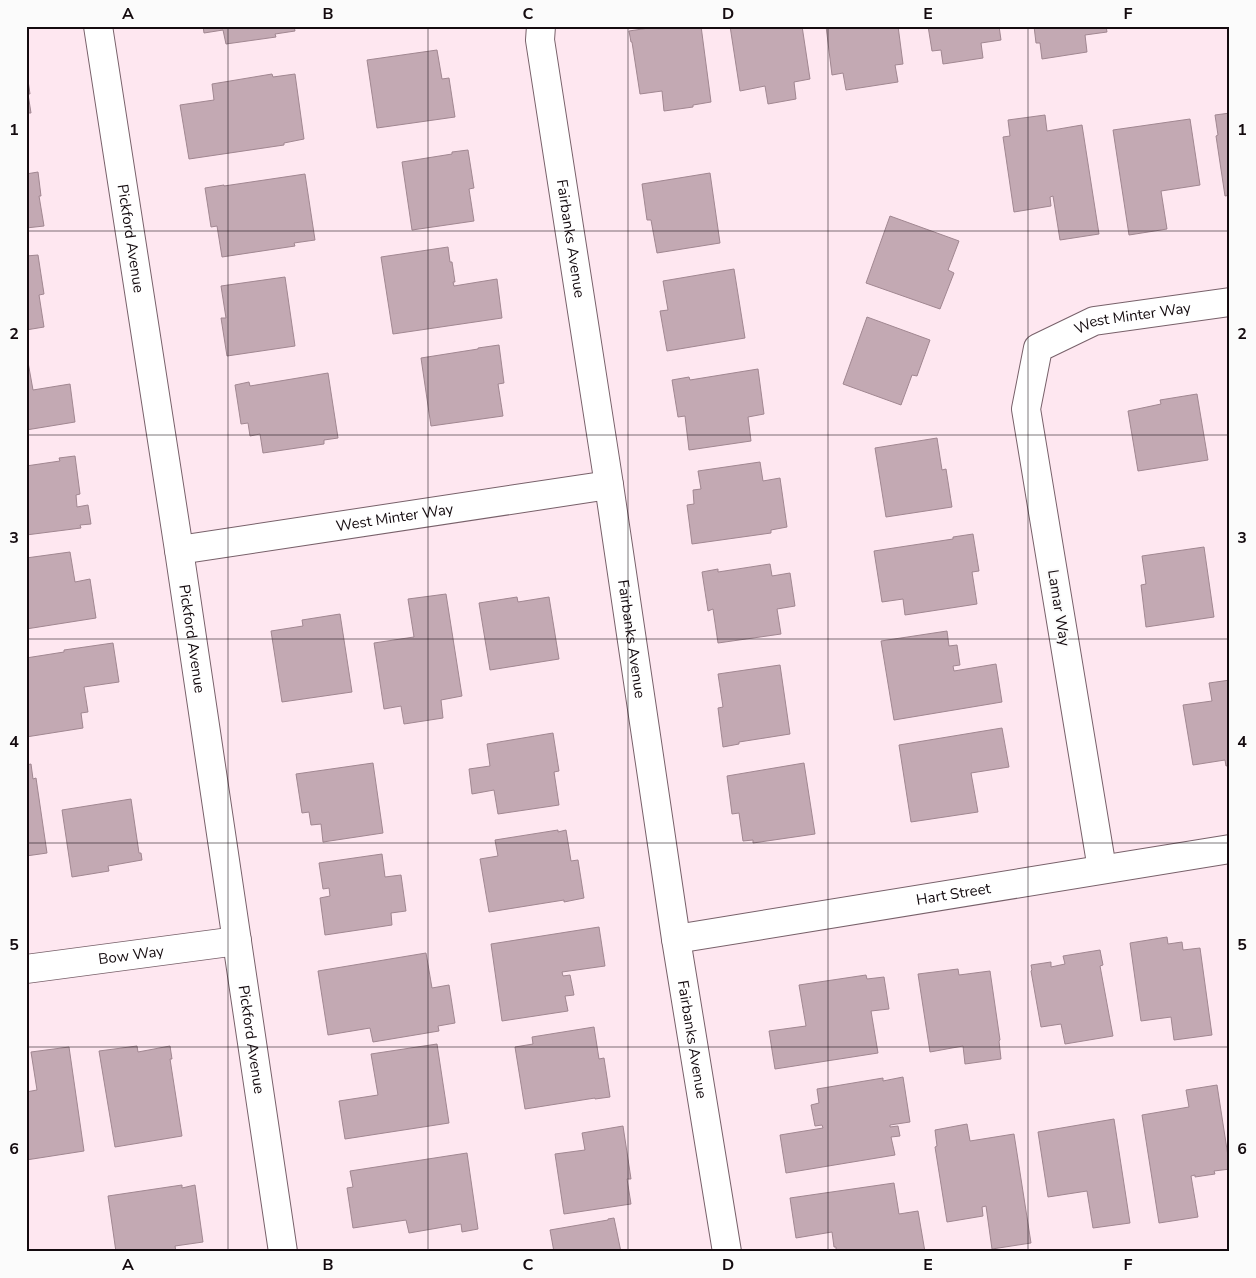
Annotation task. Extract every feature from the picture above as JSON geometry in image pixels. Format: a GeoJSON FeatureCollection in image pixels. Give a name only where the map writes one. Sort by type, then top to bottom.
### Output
{"type":"FeatureCollection","features":[{"type":"Feature","properties":{"kind":"street","name":"Pickford Avenue"},"geometry":{"type":"LineString","coordinates":[[98,26],[179,550],[283,1252]]}},
{"type":"Feature","properties":{"kind":"street","name":"Fairbanks Avenue"},"geometry":{"type":"LineString","coordinates":[[541,26],[540,40],[609,485],[676,939],[727,1252]]}},
{"type":"Feature","properties":{"kind":"street","name":"West Minter Way"},"geometry":{"type":"LineString","coordinates":[[1038,348],[1094,322],[1230,302]]}},
{"type":"Feature","properties":{"kind":"street","name":"Lamar Way"},"geometry":{"type":"LineString","coordinates":[[1038,348],[1026,409],[1102,869]]}},
{"type":"Feature","properties":{"kind":"street","name":"West Minter Way"},"geometry":{"type":"LineString","coordinates":[[179,550],[609,485]]}},
{"type":"Feature","properties":{"kind":"street","name":"Hart Street"},"geometry":{"type":"LineString","coordinates":[[676,939],[1230,849]]}},
{"type":"Feature","properties":{"kind":"street","name":"Bow Way"},"geometry":{"type":"LineString","coordinates":[[26,969],[237,941]]}},
{"type":"Feature","properties":{"kind":"building"},"geometry":{"type":"Polygon","coordinates":[[[203,26],[294,26],[295,31],[275,34],[276,37],[226,44],[223,30],[204,33],[203,26]]]}},
{"type":"Feature","properties":{"kind":"building"},"geometry":{"type":"Polygon","coordinates":[[[662,26],[701,26],[711,102],[693,105],[693,107],[664,111],[662,91],[640,94],[629,31],[662,26]]]}},
{"type":"Feature","properties":{"kind":"building"},"geometry":{"type":"Polygon","coordinates":[[[730,26],[802,26],[810,79],[794,82],[796,99],[768,104],[765,86],[740,91],[730,26]]]}},
{"type":"Feature","properties":{"kind":"building"},"geometry":{"type":"Polygon","coordinates":[[[826,26],[898,26],[903,64],[895,65],[898,82],[846,90],[843,73],[832,75],[826,26]]]}},
{"type":"Feature","properties":{"kind":"building"},"geometry":{"type":"Polygon","coordinates":[[[928,26],[999,26],[1001,40],[981,43],[983,58],[943,64],[941,50],[932,51],[928,26]]]}},
{"type":"Feature","properties":{"kind":"building"},"geometry":{"type":"Polygon","coordinates":[[[1034,26],[1106,26],[1107,32],[1085,35],[1087,52],[1042,59],[1040,43],[1036,43],[1034,26]]]}},
{"type":"Feature","properties":{"kind":"building"},"geometry":{"type":"Polygon","coordinates":[[[437,50],[442,79],[449,78],[455,117],[377,128],[367,60],[437,50]]]}},
{"type":"Feature","properties":{"kind":"building"},"geometry":{"type":"Polygon","coordinates":[[[26,67],[30,94],[28,94],[31,113],[26,113],[26,67]]]}},
{"type":"Feature","properties":{"kind":"building"},"geometry":{"type":"Polygon","coordinates":[[[272,74],[273,77],[295,74],[304,139],[284,143],[284,145],[189,159],[180,105],[214,100],[212,84],[272,74]]]}},
{"type":"Feature","properties":{"kind":"building"},"geometry":{"type":"Polygon","coordinates":[[[1230,113],[1230,195],[1225,196],[1216,136],[1218,135],[1215,115],[1230,113]]]}},
{"type":"Feature","properties":{"kind":"building"},"geometry":{"type":"Polygon","coordinates":[[[1045,115],[1047,131],[1082,125],[1099,234],[1060,240],[1053,196],[1050,197],[1051,206],[1014,212],[1003,137],[1010,136],[1008,120],[1045,115]]]}},
{"type":"Feature","properties":{"kind":"building"},"geometry":{"type":"Polygon","coordinates":[[[1190,119],[1200,185],[1161,191],[1167,229],[1129,235],[1113,130],[1190,119]]]}},
{"type":"Feature","properties":{"kind":"building"},"geometry":{"type":"Polygon","coordinates":[[[468,150],[474,188],[469,189],[474,221],[412,230],[402,162],[468,150]]]}},
{"type":"Feature","properties":{"kind":"building"},"geometry":{"type":"Polygon","coordinates":[[[38,172],[41,196],[39,196],[44,226],[26,228],[26,174],[38,172]]]}},
{"type":"Feature","properties":{"kind":"building"},"geometry":{"type":"Polygon","coordinates":[[[710,173],[720,243],[657,253],[651,220],[647,220],[642,184],[710,173]]]}},
{"type":"Feature","properties":{"kind":"building"},"geometry":{"type":"Polygon","coordinates":[[[305,174],[315,240],[294,243],[295,246],[222,257],[217,226],[211,227],[205,188],[305,174]]]}},
{"type":"Feature","properties":{"kind":"building"},"geometry":{"type":"Polygon","coordinates":[[[890,216],[959,241],[948,270],[954,273],[940,309],[866,283],[890,216]]]}},
{"type":"Feature","properties":{"kind":"building"},"geometry":{"type":"Polygon","coordinates":[[[448,247],[450,262],[452,262],[454,286],[497,279],[502,318],[393,334],[381,257],[448,247]]]}},
{"type":"Feature","properties":{"kind":"building"},"geometry":{"type":"Polygon","coordinates":[[[38,255],[44,294],[39,295],[44,327],[26,330],[26,256],[38,255]]]}},
{"type":"Feature","properties":{"kind":"building"},"geometry":{"type":"Polygon","coordinates":[[[734,269],[745,338],[667,351],[660,311],[668,310],[663,281],[734,269]]]}},
{"type":"Feature","properties":{"kind":"building"},"geometry":{"type":"Polygon","coordinates":[[[285,277],[295,346],[227,356],[221,318],[226,318],[221,286],[285,277]]]}},
{"type":"Feature","properties":{"kind":"building"},"geometry":{"type":"Polygon","coordinates":[[[867,317],[930,340],[917,376],[912,375],[901,405],[843,384],[867,317]]]}},
{"type":"Feature","properties":{"kind":"building"},"geometry":{"type":"Polygon","coordinates":[[[499,345],[504,383],[498,384],[503,416],[431,426],[421,358],[499,345]]]}},
{"type":"Feature","properties":{"kind":"building"},"geometry":{"type":"Polygon","coordinates":[[[26,351],[33,390],[70,384],[75,422],[26,430],[26,351]]]}},
{"type":"Feature","properties":{"kind":"building"},"geometry":{"type":"Polygon","coordinates":[[[758,369],[764,414],[748,417],[751,441],[689,450],[685,416],[678,417],[672,380],[689,377],[690,380],[758,369]]]}},
{"type":"Feature","properties":{"kind":"building"},"geometry":{"type":"Polygon","coordinates":[[[328,373],[338,438],[324,440],[324,444],[263,453],[260,434],[250,436],[248,423],[241,424],[235,385],[249,382],[250,386],[328,373]]]}},
{"type":"Feature","properties":{"kind":"building"},"geometry":{"type":"Polygon","coordinates":[[[1197,394],[1208,460],[1138,471],[1128,411],[1161,404],[1160,400],[1197,394]]]}},
{"type":"Feature","properties":{"kind":"building"},"geometry":{"type":"Polygon","coordinates":[[[937,438],[942,470],[946,469],[952,507],[886,517],[875,448],[937,438]]]}},
{"type":"Feature","properties":{"kind":"building"},"geometry":{"type":"Polygon","coordinates":[[[75,456],[80,494],[76,495],[77,507],[88,505],[91,524],[80,525],[81,528],[26,535],[26,466],[60,461],[59,458],[75,456]]]}},
{"type":"Feature","properties":{"kind":"building"},"geometry":{"type":"Polygon","coordinates":[[[760,462],[763,481],[780,478],[787,527],[771,530],[771,533],[692,544],[687,505],[694,504],[693,490],[701,489],[698,471],[760,462]]]}},
{"type":"Feature","properties":{"kind":"building"},"geometry":{"type":"Polygon","coordinates":[[[973,534],[979,571],[972,572],[977,604],[905,615],[903,599],[882,602],[874,551],[953,539],[953,537],[973,534]]]}},
{"type":"Feature","properties":{"kind":"building"},"geometry":{"type":"Polygon","coordinates":[[[1204,547],[1214,617],[1146,627],[1141,585],[1146,584],[1142,556],[1204,547]]]}},
{"type":"Feature","properties":{"kind":"building"},"geometry":{"type":"Polygon","coordinates":[[[70,552],[75,582],[90,579],[96,618],[26,629],[26,558],[70,552]]]}},
{"type":"Feature","properties":{"kind":"building"},"geometry":{"type":"Polygon","coordinates":[[[770,564],[772,576],[790,573],[795,606],[777,609],[781,634],[718,643],[713,609],[708,611],[702,572],[718,569],[718,572],[770,564]]]}},
{"type":"Feature","properties":{"kind":"building"},"geometry":{"type":"Polygon","coordinates":[[[446,594],[462,696],[441,700],[443,718],[404,724],[401,706],[384,709],[374,643],[414,637],[408,599],[446,594]]]}},
{"type":"Feature","properties":{"kind":"building"},"geometry":{"type":"Polygon","coordinates":[[[517,597],[518,602],[549,597],[559,659],[490,670],[479,603],[517,597]]]}},
{"type":"Feature","properties":{"kind":"building"},"geometry":{"type":"Polygon","coordinates":[[[340,614],[352,692],[282,702],[271,631],[303,626],[302,620],[340,614]]]}},
{"type":"Feature","properties":{"kind":"building"},"geometry":{"type":"Polygon","coordinates":[[[947,631],[949,646],[957,645],[960,665],[953,666],[954,671],[996,664],[1002,702],[894,720],[881,641],[947,631]]]}},
{"type":"Feature","properties":{"kind":"building"},"geometry":{"type":"Polygon","coordinates":[[[113,643],[119,682],[84,687],[88,712],[81,713],[83,728],[26,737],[26,658],[113,643]]]}},
{"type":"Feature","properties":{"kind":"building"},"geometry":{"type":"Polygon","coordinates":[[[780,665],[790,734],[739,742],[739,744],[723,747],[718,708],[723,707],[718,674],[780,665]]]}},
{"type":"Feature","properties":{"kind":"building"},"geometry":{"type":"Polygon","coordinates":[[[1230,680],[1230,765],[1226,766],[1225,760],[1193,765],[1183,705],[1212,701],[1209,683],[1230,680]]]}},
{"type":"Feature","properties":{"kind":"building"},"geometry":{"type":"Polygon","coordinates":[[[1002,728],[1009,767],[971,773],[978,812],[911,822],[899,745],[1002,728]]]}},
{"type":"Feature","properties":{"kind":"building"},"geometry":{"type":"Polygon","coordinates":[[[553,733],[559,771],[554,772],[559,805],[498,814],[494,790],[472,794],[469,769],[490,766],[487,744],[553,733]]]}},
{"type":"Feature","properties":{"kind":"building"},"geometry":{"type":"Polygon","coordinates":[[[373,763],[383,833],[323,842],[321,824],[311,825],[309,812],[302,813],[296,774],[373,763]]]}},
{"type":"Feature","properties":{"kind":"building"},"geometry":{"type":"Polygon","coordinates":[[[804,763],[815,834],[753,843],[753,840],[743,841],[739,813],[732,814],[727,776],[804,763]]]}},
{"type":"Feature","properties":{"kind":"building"},"geometry":{"type":"Polygon","coordinates":[[[31,764],[33,779],[36,778],[47,853],[26,856],[26,765],[31,764]]]}},
{"type":"Feature","properties":{"kind":"building"},"geometry":{"type":"Polygon","coordinates":[[[131,799],[139,853],[141,853],[142,860],[108,866],[109,871],[72,877],[62,810],[131,799]]]}},
{"type":"Feature","properties":{"kind":"building"},"geometry":{"type":"Polygon","coordinates":[[[558,830],[558,832],[566,830],[571,861],[578,860],[584,898],[489,912],[480,859],[498,856],[495,840],[558,830]]]}},
{"type":"Feature","properties":{"kind":"building"},"geometry":{"type":"Polygon","coordinates":[[[382,854],[385,877],[401,875],[406,911],[391,913],[392,925],[325,935],[320,898],[330,896],[329,888],[323,889],[319,863],[382,854]]]}},
{"type":"Feature","properties":{"kind":"building"},"geometry":{"type":"Polygon","coordinates":[[[599,927],[605,966],[562,972],[563,976],[570,975],[574,995],[565,996],[568,1011],[502,1021],[491,944],[599,927]]]}},
{"type":"Feature","properties":{"kind":"building"},"geometry":{"type":"Polygon","coordinates":[[[1167,937],[1168,944],[1182,942],[1183,950],[1200,948],[1212,1035],[1174,1040],[1171,1017],[1141,1021],[1130,943],[1167,937]]]}},
{"type":"Feature","properties":{"kind":"building"},"geometry":{"type":"Polygon","coordinates":[[[1100,950],[1103,965],[1100,966],[1113,1036],[1065,1044],[1061,1024],[1041,1027],[1031,965],[1051,962],[1051,967],[1065,964],[1063,956],[1100,950]]]}},
{"type":"Feature","properties":{"kind":"building"},"geometry":{"type":"Polygon","coordinates":[[[426,953],[432,988],[449,985],[455,1023],[438,1026],[439,1031],[373,1042],[370,1028],[328,1035],[318,971],[426,953]]]}},
{"type":"Feature","properties":{"kind":"building"},"geometry":{"type":"Polygon","coordinates":[[[958,969],[959,975],[990,971],[1001,1059],[965,1064],[963,1046],[930,1052],[918,974],[958,969]]]}},
{"type":"Feature","properties":{"kind":"building"},"geometry":{"type":"Polygon","coordinates":[[[866,975],[867,979],[884,977],[889,1009],[871,1011],[878,1053],[775,1069],[769,1031],[806,1026],[799,985],[866,975]]]}},
{"type":"Feature","properties":{"kind":"building"},"geometry":{"type":"Polygon","coordinates":[[[594,1027],[599,1059],[604,1058],[610,1097],[525,1109],[515,1047],[533,1044],[532,1037],[594,1027]]]}},
{"type":"Feature","properties":{"kind":"building"},"geometry":{"type":"Polygon","coordinates":[[[437,1044],[449,1123],[345,1139],[339,1101],[378,1095],[371,1054],[437,1044]]]}},
{"type":"Feature","properties":{"kind":"building"},"geometry":{"type":"Polygon","coordinates":[[[137,1046],[138,1052],[170,1046],[172,1059],[170,1059],[182,1136],[115,1147],[99,1051],[137,1046]]]}},
{"type":"Feature","properties":{"kind":"building"},"geometry":{"type":"Polygon","coordinates":[[[69,1047],[84,1151],[26,1160],[26,1092],[37,1090],[31,1052],[69,1047]]]}},
{"type":"Feature","properties":{"kind":"building"},"geometry":{"type":"Polygon","coordinates":[[[903,1077],[910,1122],[890,1125],[890,1127],[898,1126],[900,1136],[891,1137],[895,1155],[786,1173],[780,1135],[823,1128],[822,1125],[815,1126],[811,1105],[819,1103],[817,1089],[883,1078],[883,1081],[903,1077]]]}},
{"type":"Feature","properties":{"kind":"building"},"geometry":{"type":"Polygon","coordinates":[[[1217,1085],[1230,1169],[1214,1171],[1215,1174],[1191,1176],[1198,1217],[1159,1223],[1142,1115],[1189,1107],[1186,1090],[1217,1085]]]}},
{"type":"Feature","properties":{"kind":"building"},"geometry":{"type":"Polygon","coordinates":[[[1114,1119],[1130,1223],[1093,1228],[1087,1191],[1048,1197],[1038,1132],[1114,1119]]]}},
{"type":"Feature","properties":{"kind":"building"},"geometry":{"type":"Polygon","coordinates":[[[967,1124],[970,1141],[1014,1134],[1031,1243],[992,1249],[986,1206],[982,1207],[983,1216],[947,1222],[935,1147],[937,1146],[935,1130],[967,1124]]]}},
{"type":"Feature","properties":{"kind":"building"},"geometry":{"type":"Polygon","coordinates":[[[623,1126],[631,1179],[627,1179],[631,1204],[564,1214],[555,1154],[585,1150],[582,1133],[623,1126]]]}},
{"type":"Feature","properties":{"kind":"building"},"geometry":{"type":"Polygon","coordinates":[[[467,1153],[478,1229],[462,1232],[461,1224],[409,1233],[406,1220],[353,1228],[347,1188],[353,1187],[350,1171],[467,1153]]]}},
{"type":"Feature","properties":{"kind":"building"},"geometry":{"type":"Polygon","coordinates":[[[894,1183],[899,1214],[918,1211],[925,1252],[836,1252],[832,1232],[796,1238],[790,1198],[894,1183]]]}},
{"type":"Feature","properties":{"kind":"building"},"geometry":{"type":"Polygon","coordinates":[[[182,1185],[182,1188],[195,1185],[203,1242],[175,1246],[176,1252],[116,1252],[108,1196],[182,1185]]]}},
{"type":"Feature","properties":{"kind":"building"},"geometry":{"type":"Polygon","coordinates":[[[614,1218],[621,1252],[554,1252],[550,1230],[614,1218]]]}}]}
